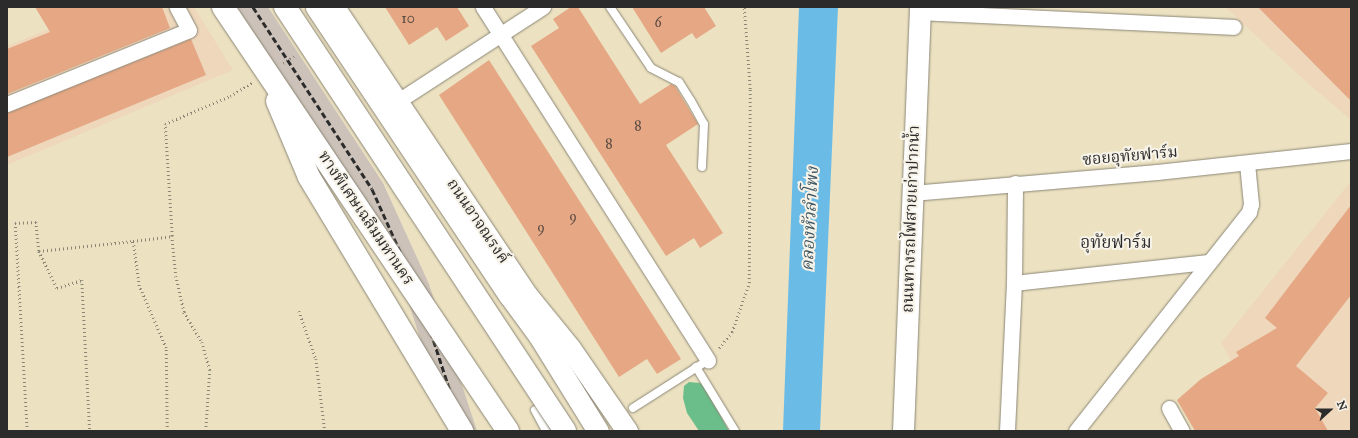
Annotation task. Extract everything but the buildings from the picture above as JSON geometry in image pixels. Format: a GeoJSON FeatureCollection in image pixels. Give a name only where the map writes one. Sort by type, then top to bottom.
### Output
{"type":"FeatureCollection","features":[{"type":"Feature","properties":{"kind":"highway","name":"ทางพิเศษเฉลิมมหานคร"},"geometry":{"type":"LineString","coordinates":[[223,7],[270,64],[508,431]]}},
{"type":"Feature","properties":{"kind":"highway"},"geometry":{"type":"LineString","coordinates":[[285,7],[565,431]]}},
{"type":"Feature","properties":{"kind":"highway"},"geometry":{"type":"LineString","coordinates":[[270,64],[309,177],[462,431]]}},
{"type":"Feature","properties":{"kind":"main road","name":"ถนนอาจณรงค์"},"geometry":{"type":"LineString","coordinates":[[316,7],[391,105],[527,295],[570,348],[627,431]]}},
{"type":"Feature","properties":{"kind":"main road","name":"ถนนอาจณรงค์"},"geometry":{"type":"LineString","coordinates":[[334,7],[391,105],[598,431]]}},
{"type":"Feature","properties":{"kind":"main road","name":"ถนนทางรถไฟสายเก่าปากน้ำ"},"geometry":{"type":"LineString","coordinates":[[903,431],[920,9]]}},
{"type":"Feature","properties":{"kind":"street"},"geometry":{"type":"LineString","coordinates":[[7,104],[189,30],[177,7]]}},
{"type":"Feature","properties":{"kind":"street"},"geometry":{"type":"LineString","coordinates":[[483,7],[702,363]]}},
{"type":"Feature","properties":{"kind":"street"},"geometry":{"type":"LineString","coordinates":[[391,105],[544,7]]}},
{"type":"Feature","properties":{"kind":"street"},"geometry":{"type":"LineString","coordinates":[[920,9],[1065,13],[1234,27]]}},
{"type":"Feature","properties":{"kind":"street","name":"ซอยอุทัยฟาร์ม"},"geometry":{"type":"LineString","coordinates":[[912,193],[1247,163],[1351,151]]}},
{"type":"Feature","properties":{"kind":"street"},"geometry":{"type":"LineString","coordinates":[[1076,431],[1249,212],[1251,204],[1247,163]]}},
{"type":"Feature","properties":{"kind":"street"},"geometry":{"type":"LineString","coordinates":[[1006,431],[1014,283],[1015,183]]}},
{"type":"Feature","properties":{"kind":"street"},"geometry":{"type":"LineString","coordinates":[[1014,283],[1208,262]]}},
{"type":"Feature","properties":{"kind":"street"},"geometry":{"type":"LineString","coordinates":[[1170,408],[1182,431]]}},
{"type":"Feature","properties":{"kind":"lane"},"geometry":{"type":"LineString","coordinates":[[610,7],[651,68],[679,82],[691,101],[704,124],[702,167]]}},
{"type":"Feature","properties":{"kind":"lane"},"geometry":{"type":"LineString","coordinates":[[633,408],[702,363],[735,431]]}},
{"type":"Feature","properties":{"kind":"lane"},"geometry":{"type":"LineString","coordinates":[[535,410],[546,431]]}},
{"type":"Feature","properties":{"kind":"path"},"geometry":{"type":"LineString","coordinates":[[702,363],[732,332],[749,283],[750,89],[744,7]]}},
{"type":"Feature","properties":{"kind":"path"},"geometry":{"type":"LineString","coordinates":[[270,64],[300,53]]}},
{"type":"Feature","properties":{"kind":"path"},"geometry":{"type":"LineString","coordinates":[[206,431],[210,370],[202,342],[184,312],[176,276],[165,124],[230,96],[254,81]]}},
{"type":"Feature","properties":{"kind":"path"},"geometry":{"type":"LineString","coordinates":[[27,431],[15,223],[36,222],[39,250],[57,288],[82,280],[90,431]]}},
{"type":"Feature","properties":{"kind":"path"},"geometry":{"type":"LineString","coordinates":[[39,250],[172,236]]}},
{"type":"Feature","properties":{"kind":"path"},"geometry":{"type":"LineString","coordinates":[[133,241],[139,286],[166,348],[167,431]]}},
{"type":"Feature","properties":{"kind":"path"},"geometry":{"type":"LineString","coordinates":[[299,311],[316,359],[325,431]]}},
{"type":"Feature","properties":{"kind":"shaded area"},"geometry":{"type":"Polygon","coordinates":[[[103,7],[194,7],[233,70],[7,165],[7,46],[103,7]]]}},
{"type":"Feature","properties":{"kind":"shaded area"},"geometry":{"type":"Polygon","coordinates":[[[237,7],[268,7],[383,183],[429,284],[477,431],[450,431],[406,295],[361,195],[237,7]]]}},
{"type":"Feature","properties":{"kind":"shaded area"},"geometry":{"type":"Polygon","coordinates":[[[1225,7],[1351,7],[1351,120],[1304,80],[1225,7]]]}},
{"type":"Feature","properties":{"kind":"shaded area"},"geometry":{"type":"Polygon","coordinates":[[[1351,181],[1351,431],[1272,431],[1221,343],[1351,181]]]}},
{"type":"Feature","properties":{"kind":"green space"},"geometry":{"type":"Polygon","coordinates":[[[689,382],[700,383],[705,388],[729,431],[699,431],[687,413],[683,398],[684,386],[689,382]]]}},
{"type":"Feature","properties":{"kind":"water","name":"คลองหัวลำโพง"},"geometry":{"type":"Polygon","coordinates":[[[799,7],[838,7],[820,431],[783,431],[799,7]]]}},
{"type":"Feature","properties":{"kind":"railway"},"geometry":{"type":"LineString","coordinates":[[253,7],[372,189],[417,289],[463,431]]}},
{"type":"Feature","properties":{"kind":"district","name":"อุทัยฟาร์ม"},"geometry":{"type":"Point","coordinates":[1116,243]}}]}
